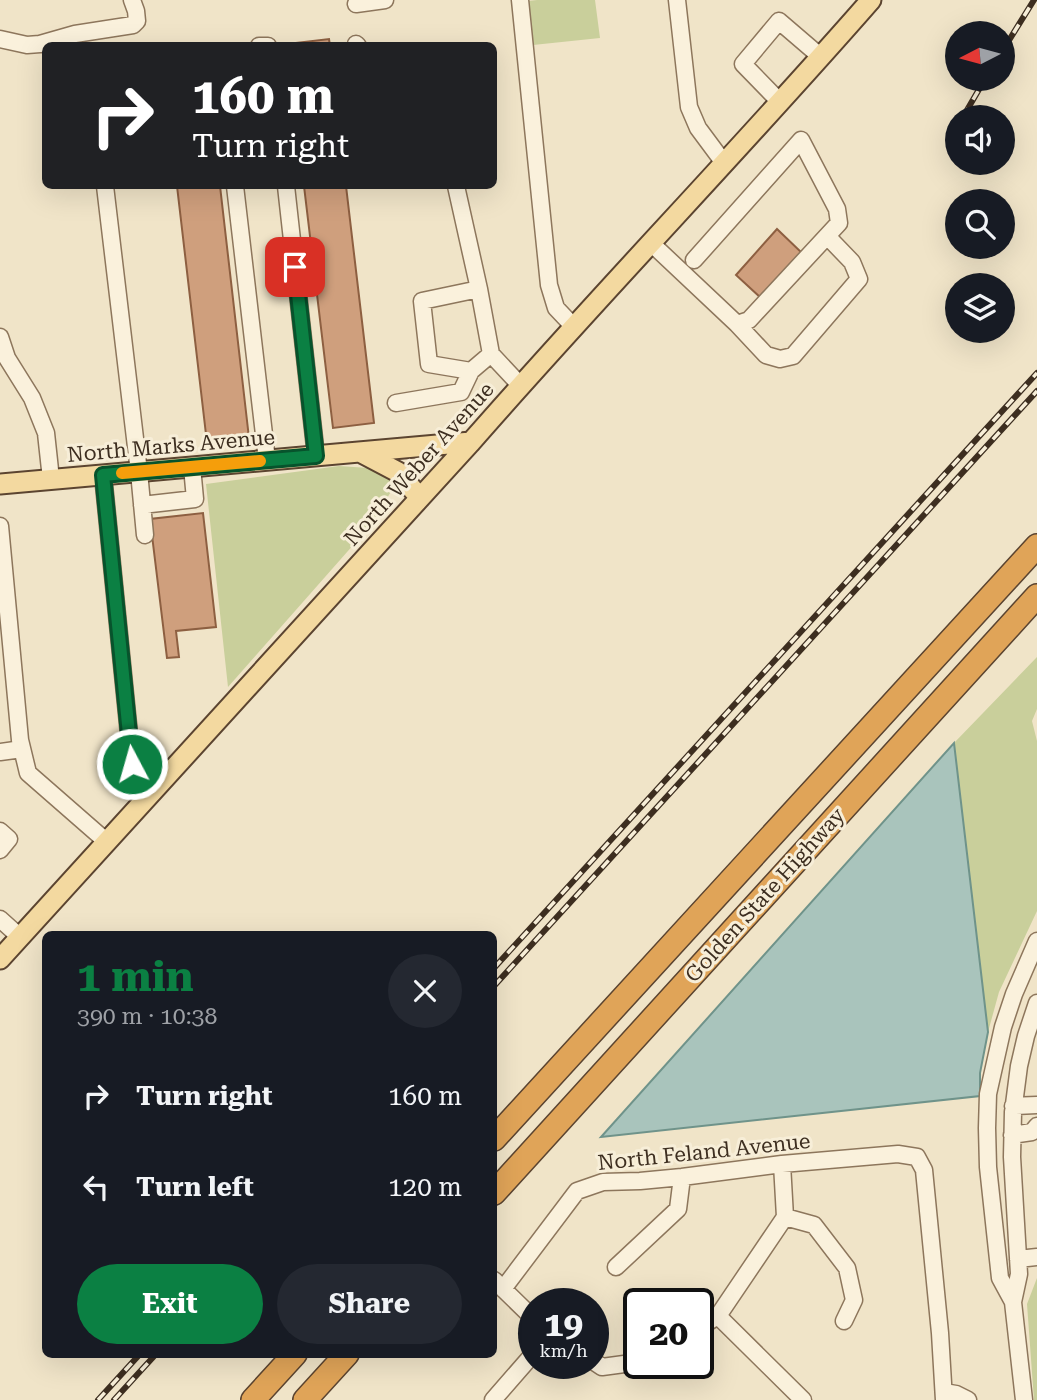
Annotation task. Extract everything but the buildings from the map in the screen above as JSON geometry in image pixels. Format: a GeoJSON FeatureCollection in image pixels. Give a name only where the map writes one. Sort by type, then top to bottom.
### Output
{"type":"FeatureCollection","features":[{"type":"Feature","properties":{"kind":"highway","name":"Golden State Highway"},"geometry":{"type":"LineString","coordinates":[[497,1136],[1037,546]]}},
{"type":"Feature","properties":{"kind":"highway","name":"Golden State Highway"},"geometry":{"type":"LineString","coordinates":[[497,1190],[1037,596]]}},
{"type":"Feature","properties":{"kind":"highway"},"geometry":{"type":"LineString","coordinates":[[253,1400],[291,1358]]}},
{"type":"Feature","properties":{"kind":"highway"},"geometry":{"type":"LineString","coordinates":[[305,1400],[343,1358]]}},
{"type":"Feature","properties":{"kind":"main road","name":"North Weber Avenue"},"geometry":{"type":"LineString","coordinates":[[0,959],[871,0]]}},
{"type":"Feature","properties":{"kind":"main road","name":"North Marks Avenue"},"geometry":{"type":"LineString","coordinates":[[0,484],[471,442]]}},
{"type":"Feature","properties":{"kind":"main road"},"geometry":{"type":"LineString","coordinates":[[359,452],[398,472],[420,498]]}},
{"type":"Feature","properties":{"kind":"street"},"geometry":{"type":"LineString","coordinates":[[47,42],[75,34],[133,25],[137,21],[132,0]]}},
{"type":"Feature","properties":{"kind":"street"},"geometry":{"type":"LineString","coordinates":[[356,4],[385,0]]}},
{"type":"Feature","properties":{"kind":"street"},"geometry":{"type":"LineString","coordinates":[[520,0],[549,285],[556,309],[574,327]]}},
{"type":"Feature","properties":{"kind":"street"},"geometry":{"type":"LineString","coordinates":[[677,0],[689,107],[698,128],[724,163]]}},
{"type":"Feature","properties":{"kind":"street"},"geometry":{"type":"LineString","coordinates":[[780,102],[743,64],[779,21],[821,57]]}},
{"type":"Feature","properties":{"kind":"street"},"geometry":{"type":"LineString","coordinates":[[0,39],[27,45],[42,43]]}},
{"type":"Feature","properties":{"kind":"street"},"geometry":{"type":"LineString","coordinates":[[694,260],[801,140],[837,209],[839,223],[749,320],[737,324]]}},
{"type":"Feature","properties":{"kind":"street"},"geometry":{"type":"LineString","coordinates":[[105,189],[145,536]]}},
{"type":"Feature","properties":{"kind":"street"},"geometry":{"type":"LineString","coordinates":[[235,189],[267,460]]}},
{"type":"Feature","properties":{"kind":"street"},"geometry":{"type":"LineString","coordinates":[[286,189],[316,456]]}},
{"type":"Feature","properties":{"kind":"street"},"geometry":{"type":"LineString","coordinates":[[457,189],[491,354],[520,386]]}},
{"type":"Feature","properties":{"kind":"street"},"geometry":{"type":"LineString","coordinates":[[651,243],[766,355],[780,359],[793,356],[859,279],[852,262],[827,236]]}},
{"type":"Feature","properties":{"kind":"street"},"geometry":{"type":"LineString","coordinates":[[471,371],[429,363],[422,301],[479,289]]}},
{"type":"Feature","properties":{"kind":"street"},"geometry":{"type":"LineString","coordinates":[[0,337],[3,360],[32,398],[46,433],[51,480]]}},
{"type":"Feature","properties":{"kind":"street"},"geometry":{"type":"LineString","coordinates":[[396,403],[461,392],[471,371],[491,354]]}},
{"type":"Feature","properties":{"kind":"street"},"geometry":{"type":"LineString","coordinates":[[142,505],[195,499],[192,467]]}},
{"type":"Feature","properties":{"kind":"street"},"geometry":{"type":"LineString","coordinates":[[103,475],[132,764],[142,780],[155,789]]}},
{"type":"Feature","properties":{"kind":"street"},"geometry":{"type":"LineString","coordinates":[[0,526],[20,740],[28,773],[107,842]]}},
{"type":"Feature","properties":{"kind":"street"},"geometry":{"type":"LineString","coordinates":[[0,752],[22,749]]}},
{"type":"Feature","properties":{"kind":"street"},"geometry":{"type":"LineString","coordinates":[[0,831],[9,839],[0,850]]}},
{"type":"Feature","properties":{"kind":"street"},"geometry":{"type":"LineString","coordinates":[[0,919],[20,937]]}},
{"type":"Feature","properties":{"kind":"street"},"geometry":{"type":"LineString","coordinates":[[1013,1301],[1000,1278],[988,1167],[988,1094],[1003,1027],[1037,941]]}},
{"type":"Feature","properties":{"kind":"street"},"geometry":{"type":"LineString","coordinates":[[1024,1400],[1013,1301],[1019,1274],[1012,1135],[1015,1090],[1037,1003]]}},
{"type":"Feature","properties":{"kind":"street"},"geometry":{"type":"LineString","coordinates":[[1013,1106],[1037,1105]]}},
{"type":"Feature","properties":{"kind":"street"},"geometry":{"type":"LineString","coordinates":[[1012,1135],[1032,1132],[1037,1126]]}},
{"type":"Feature","properties":{"kind":"street","name":"North Feland Avenue"},"geometry":{"type":"LineString","coordinates":[[498,1285],[577,1191],[603,1182],[640,1181],[782,1164],[898,1154],[917,1157],[924,1170],[944,1396]]}},
{"type":"Feature","properties":{"kind":"street"},"geometry":{"type":"LineString","coordinates":[[714,1318],[785,1217],[782,1164]]}},
{"type":"Feature","properties":{"kind":"street"},"geometry":{"type":"LineString","coordinates":[[616,1267],[678,1209],[682,1177]]}},
{"type":"Feature","properties":{"kind":"street"},"geometry":{"type":"LineString","coordinates":[[785,1217],[814,1225],[847,1268],[854,1300],[844,1321]]}},
{"type":"Feature","properties":{"kind":"street"},"geometry":{"type":"LineString","coordinates":[[1018,1259],[1037,1257]]}},
{"type":"Feature","properties":{"kind":"street"},"geometry":{"type":"LineString","coordinates":[[498,1285],[518,1304]]}},
{"type":"Feature","properties":{"kind":"street"},"geometry":{"type":"LineString","coordinates":[[718,1316],[803,1400]]}},
{"type":"Feature","properties":{"kind":"street"},"geometry":{"type":"LineString","coordinates":[[493,1400],[518,1371]]}},
{"type":"Feature","properties":{"kind":"street"},"geometry":{"type":"LineString","coordinates":[[944,1396],[956,1394],[968,1400]]}},
{"type":"Feature","properties":{"kind":"green space"},"geometry":{"type":"Polygon","coordinates":[[[595,0],[600,38],[533,45],[528,1],[595,0]]]}},
{"type":"Feature","properties":{"kind":"green space"},"geometry":{"type":"Polygon","coordinates":[[[339,466],[383,469],[394,482],[392,490],[370,526],[228,687],[206,484],[339,466]]]}},
{"type":"Feature","properties":{"kind":"green space"},"geometry":{"type":"Polygon","coordinates":[[[1037,657],[1037,709],[1032,721],[1037,741],[1037,911],[999,992],[988,1032],[954,743],[1037,657]]]}},
{"type":"Feature","properties":{"kind":"green space"},"geometry":{"type":"Polygon","coordinates":[[[1037,1278],[1037,1400],[1034,1400],[1027,1304],[1037,1278]]]}},
{"type":"Feature","properties":{"kind":"water"},"geometry":{"type":"Polygon","coordinates":[[[954,743],[988,1032],[980,1073],[980,1096],[601,1137],[954,743]]]}},
{"type":"Feature","properties":{"kind":"railway"},"geometry":{"type":"LineString","coordinates":[[1015,31],[1034,0]]}},
{"type":"Feature","properties":{"kind":"railway"},"geometry":{"type":"LineString","coordinates":[[970,105],[978,91]]}},
{"type":"Feature","properties":{"kind":"railway"},"geometry":{"type":"LineString","coordinates":[[497,965],[1037,373]]}},
{"type":"Feature","properties":{"kind":"railway"},"geometry":{"type":"LineString","coordinates":[[497,983],[1037,391]]}},
{"type":"Feature","properties":{"kind":"railway"},"geometry":{"type":"LineString","coordinates":[[98,1400],[136,1358]]}},
{"type":"Feature","properties":{"kind":"railway"},"geometry":{"type":"LineString","coordinates":[[114,1400],[152,1358]]}},
{"type":"Feature","properties":{"kind":"slow traffic"},"geometry":{"type":"LineString","coordinates":[[122,473],[260,461]]}},
{"type":"Feature","properties":{"kind":"route"},"geometry":{"type":"LineString","coordinates":[[132,764],[103,475],[316,456],[295,267]]}}]}
